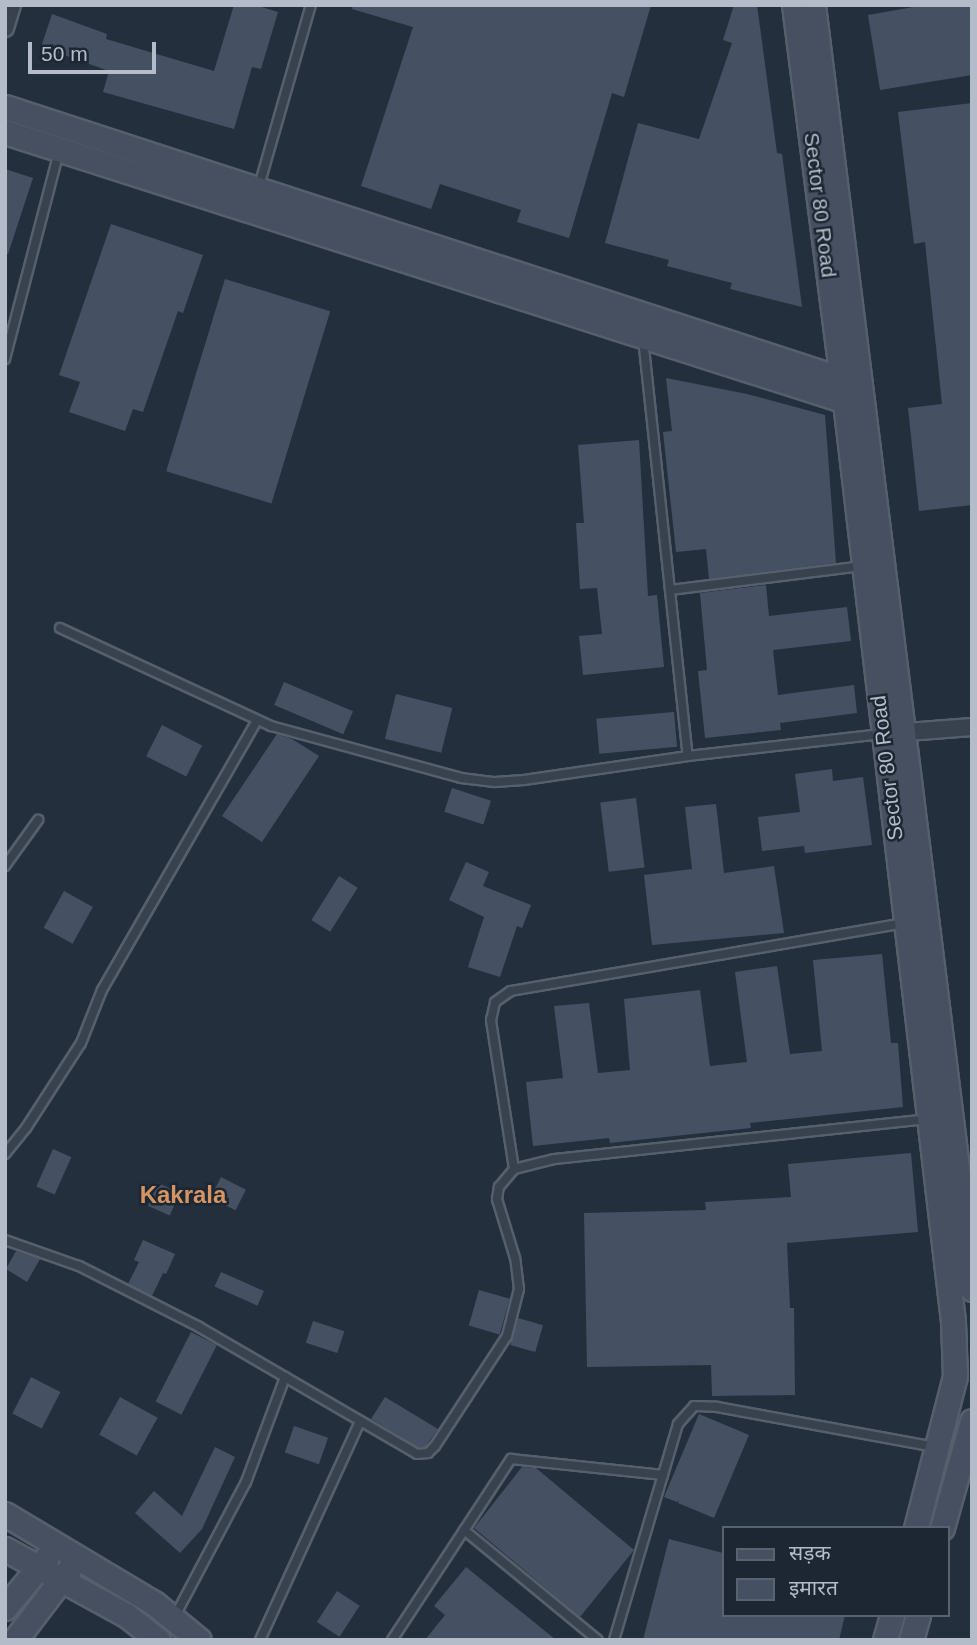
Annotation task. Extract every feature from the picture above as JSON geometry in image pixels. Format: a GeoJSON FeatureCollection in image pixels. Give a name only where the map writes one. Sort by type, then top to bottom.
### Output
{"type":"FeatureCollection","features":[{"type":"Feature","properties":{"kind":"street"},"geometry":{"type":"LineString","coordinates":[[5,28],[12,5]]}},
{"type":"Feature","properties":{"kind":"street","name":"Sector 80 Road"},"geometry":{"type":"LineString","coordinates":[[794,5],[853,394],[863,566],[893,733],[951,1115],[972,1289]]}},
{"type":"Feature","properties":{"kind":"street","name":"Sector 80 Road"},"geometry":{"type":"LineString","coordinates":[[813,5],[853,394],[893,733],[905,923],[953,1322],[955,1376],[917,1526]]}},
{"type":"Feature","properties":{"kind":"street"},"geometry":{"type":"LineString","coordinates":[[5,107],[258,189],[853,394]]}},
{"type":"Feature","properties":{"kind":"street"},"geometry":{"type":"LineString","coordinates":[[5,132],[643,338],[853,394]]}},
{"type":"Feature","properties":{"kind":"street"},"geometry":{"type":"LineString","coordinates":[[893,733],[972,726]]}},
{"type":"Feature","properties":{"kind":"street"},"geometry":{"type":"LineString","coordinates":[[943,1526],[972,1421]]}},
{"type":"Feature","properties":{"kind":"street"},"geometry":{"type":"LineString","coordinates":[[5,1514],[60,1544],[154,1603],[199,1640]]}},
{"type":"Feature","properties":{"kind":"street"},"geometry":{"type":"LineString","coordinates":[[8,1601],[60,1544]]}},
{"type":"Feature","properties":{"kind":"street"},"geometry":{"type":"LineString","coordinates":[[5,1549],[125,1615],[158,1640]]}},
{"type":"Feature","properties":{"kind":"street"},"geometry":{"type":"LineString","coordinates":[[15,1640],[59,1578],[81,1558]]}},
{"type":"Feature","properties":{"kind":"street"},"geometry":{"type":"LineString","coordinates":[[885,1640],[891,1617]]}},
{"type":"Feature","properties":{"kind":"street"},"geometry":{"type":"LineString","coordinates":[[911,1640],[917,1617]]}},
{"type":"Feature","properties":{"kind":"lane"},"geometry":{"type":"LineString","coordinates":[[258,189],[311,5]]}},
{"type":"Feature","properties":{"kind":"lane"},"geometry":{"type":"LineString","coordinates":[[5,359],[60,150]]}},
{"type":"Feature","properties":{"kind":"lane"},"geometry":{"type":"LineString","coordinates":[[643,338],[688,756]]}},
{"type":"Feature","properties":{"kind":"lane"},"geometry":{"type":"LineString","coordinates":[[670,590],[863,566]]}},
{"type":"Feature","properties":{"kind":"lane"},"geometry":{"type":"LineString","coordinates":[[60,628],[257,720],[461,778],[495,782],[688,756],[893,733]]}},
{"type":"Feature","properties":{"kind":"lane"},"geometry":{"type":"LineString","coordinates":[[5,1154],[26,1128],[81,1043],[102,990],[257,720]]}},
{"type":"Feature","properties":{"kind":"lane"},"geometry":{"type":"LineString","coordinates":[[5,866],[38,820]]}},
{"type":"Feature","properties":{"kind":"lane"},"geometry":{"type":"LineString","coordinates":[[514,1169],[491,1020],[495,1002],[511,990],[905,923]]}},
{"type":"Feature","properties":{"kind":"lane"},"geometry":{"type":"LineString","coordinates":[[5,1240],[79,1266],[199,1327],[417,1454],[428,1453],[507,1336],[519,1289],[515,1258],[497,1199],[499,1187],[514,1169],[554,1159],[951,1115]]}},
{"type":"Feature","properties":{"kind":"lane"},"geometry":{"type":"LineString","coordinates":[[173,1619],[246,1482],[285,1377]]}},
{"type":"Feature","properties":{"kind":"lane"},"geometry":{"type":"LineString","coordinates":[[614,1640],[678,1424],[694,1406],[717,1407],[938,1448]]}},
{"type":"Feature","properties":{"kind":"lane"},"geometry":{"type":"LineString","coordinates":[[260,1640],[360,1422]]}},
{"type":"Feature","properties":{"kind":"lane"},"geometry":{"type":"LineString","coordinates":[[391,1640],[511,1458],[663,1475]]}},
{"type":"Feature","properties":{"kind":"lane"},"geometry":{"type":"LineString","coordinates":[[464,1530],[598,1640]]}},
{"type":"Feature","properties":{"kind":"lane"},"geometry":{"type":"LineString","coordinates":[[8,1601],[34,1614]]}},
{"type":"Feature","properties":{"kind":"building"},"geometry":{"type":"Polygon","coordinates":[[[234,5],[255,5],[278,12],[261,69],[252,67],[234,129],[103,92],[109,71],[41,47],[52,14],[107,34],[106,39],[214,71],[234,5]]]}},
{"type":"Feature","properties":{"kind":"building"},"geometry":{"type":"Polygon","coordinates":[[[353,5],[651,5],[624,97],[612,93],[569,238],[517,222],[521,210],[440,184],[431,209],[361,186],[413,27],[352,9],[353,5]]]}},
{"type":"Feature","properties":{"kind":"building"},"geometry":{"type":"Polygon","coordinates":[[[734,5],[757,5],[777,153],[782,154],[802,307],[730,289],[732,283],[667,266],[669,260],[605,243],[638,123],[699,139],[732,43],[723,40],[734,5]]]}},
{"type":"Feature","properties":{"kind":"building"},"geometry":{"type":"Polygon","coordinates":[[[925,5],[972,5],[972,75],[880,90],[868,15],[925,5]]]}},
{"type":"Feature","properties":{"kind":"building"},"geometry":{"type":"Polygon","coordinates":[[[972,103],[972,505],[919,511],[908,408],[942,404],[925,242],[914,244],[898,112],[972,103]]]}},
{"type":"Feature","properties":{"kind":"building"},"geometry":{"type":"Polygon","coordinates":[[[5,169],[33,178],[8,254],[5,254],[5,169]]]}},
{"type":"Feature","properties":{"kind":"building"},"geometry":{"type":"Polygon","coordinates":[[[111,224],[203,255],[183,313],[178,311],[143,412],[133,409],[125,431],[69,412],[80,382],[59,375],[111,224]]]}},
{"type":"Feature","properties":{"kind":"building"},"geometry":{"type":"Polygon","coordinates":[[[225,279],[330,311],[271,503],[166,471],[225,279]]]}},
{"type":"Feature","properties":{"kind":"building"},"geometry":{"type":"Polygon","coordinates":[[[666,378],[747,394],[825,415],[836,563],[709,579],[706,549],[676,552],[663,432],[672,431],[666,378]]]}},
{"type":"Feature","properties":{"kind":"building"},"geometry":{"type":"Polygon","coordinates":[[[639,440],[648,596],[657,595],[664,667],[583,675],[579,636],[602,634],[597,588],[580,589],[576,523],[584,523],[578,445],[639,440]]]}},
{"type":"Feature","properties":{"kind":"building"},"geometry":{"type":"Polygon","coordinates":[[[766,585],[769,616],[847,607],[851,641],[773,650],[778,695],[854,685],[857,713],[780,723],[781,730],[705,738],[698,671],[707,670],[700,593],[766,585]]]}},
{"type":"Feature","properties":{"kind":"building"},"geometry":{"type":"Polygon","coordinates":[[[284,682],[353,711],[343,734],[274,705],[284,682]]]}},
{"type":"Feature","properties":{"kind":"building"},"geometry":{"type":"Polygon","coordinates":[[[396,694],[452,708],[441,753],[385,739],[396,694]]]}},
{"type":"Feature","properties":{"kind":"building"},"geometry":{"type":"Polygon","coordinates":[[[674,712],[677,747],[599,754],[596,719],[674,712]]]}},
{"type":"Feature","properties":{"kind":"building"},"geometry":{"type":"Polygon","coordinates":[[[162,725],[202,745],[186,777],[146,756],[162,725]]]}},
{"type":"Feature","properties":{"kind":"building"},"geometry":{"type":"Polygon","coordinates":[[[277,734],[292,739],[319,756],[262,842],[222,816],[277,734]]]}},
{"type":"Feature","properties":{"kind":"building"},"geometry":{"type":"Polygon","coordinates":[[[832,769],[833,781],[863,777],[872,845],[805,853],[804,846],[762,851],[758,817],[800,812],[795,774],[832,769]]]}},
{"type":"Feature","properties":{"kind":"building"},"geometry":{"type":"Polygon","coordinates":[[[452,788],[491,801],[483,824],[444,812],[452,788]]]}},
{"type":"Feature","properties":{"kind":"building"},"geometry":{"type":"Polygon","coordinates":[[[636,798],[645,867],[609,872],[600,802],[636,798]]]}},
{"type":"Feature","properties":{"kind":"building"},"geometry":{"type":"Polygon","coordinates":[[[716,804],[724,873],[774,866],[784,933],[652,945],[644,875],[692,869],[685,807],[716,804]]]}},
{"type":"Feature","properties":{"kind":"building"},"geometry":{"type":"Polygon","coordinates":[[[466,862],[489,872],[483,886],[531,905],[522,928],[517,926],[500,977],[468,967],[484,917],[449,900],[466,862]]]}},
{"type":"Feature","properties":{"kind":"building"},"geometry":{"type":"Polygon","coordinates":[[[339,876],[358,888],[330,932],[311,920],[339,876]]]}},
{"type":"Feature","properties":{"kind":"building"},"geometry":{"type":"Polygon","coordinates":[[[64,891],[93,907],[73,944],[44,928],[64,891]]]}},
{"type":"Feature","properties":{"kind":"building"},"geometry":{"type":"Polygon","coordinates":[[[882,954],[891,1043],[898,1043],[903,1107],[750,1123],[751,1128],[610,1143],[609,1138],[533,1146],[526,1082],[563,1078],[554,1006],[589,1003],[598,1073],[630,1070],[624,999],[700,990],[710,1066],[747,1062],[735,972],[777,966],[790,1054],[822,1051],[813,960],[882,954]]]}},
{"type":"Feature","properties":{"kind":"building"},"geometry":{"type":"Polygon","coordinates":[[[53,1149],[71,1157],[55,1195],[36,1186],[53,1149]]]}},
{"type":"Feature","properties":{"kind":"building"},"geometry":{"type":"Polygon","coordinates":[[[911,1153],[918,1232],[787,1243],[790,1308],[794,1308],[795,1395],[712,1396],[711,1365],[587,1367],[584,1213],[706,1210],[705,1202],[791,1197],[788,1164],[911,1153]]]}},
{"type":"Feature","properties":{"kind":"building"},"geometry":{"type":"Polygon","coordinates":[[[221,1177],[246,1190],[236,1210],[211,1197],[221,1177]]]}},
{"type":"Feature","properties":{"kind":"building"},"geometry":{"type":"Polygon","coordinates":[[[158,1183],[180,1193],[170,1216],[148,1206],[158,1183]]]}},
{"type":"Feature","properties":{"kind":"building"},"geometry":{"type":"Polygon","coordinates":[[[143,1240],[175,1254],[152,1296],[128,1284],[139,1262],[134,1260],[143,1240]]]}},
{"type":"Feature","properties":{"kind":"building"},"geometry":{"type":"Polygon","coordinates":[[[16,1251],[40,1259],[27,1282],[6,1269],[16,1251]]]}},
{"type":"Feature","properties":{"kind":"building"},"geometry":{"type":"Polygon","coordinates":[[[221,1272],[264,1291],[257,1306],[214,1287],[221,1272]]]}},
{"type":"Feature","properties":{"kind":"building"},"geometry":{"type":"Polygon","coordinates":[[[479,1290],[510,1299],[500,1334],[469,1326],[479,1290]]]}},
{"type":"Feature","properties":{"kind":"building"},"geometry":{"type":"Polygon","coordinates":[[[518,1318],[543,1325],[535,1352],[510,1345],[518,1318]]]}},
{"type":"Feature","properties":{"kind":"building"},"geometry":{"type":"Polygon","coordinates":[[[313,1321],[344,1331],[337,1353],[306,1343],[313,1321]]]}},
{"type":"Feature","properties":{"kind":"building"},"geometry":{"type":"Polygon","coordinates":[[[191,1332],[217,1345],[181,1415],[156,1401],[191,1332]]]}},
{"type":"Feature","properties":{"kind":"building"},"geometry":{"type":"Polygon","coordinates":[[[31,1377],[60,1392],[42,1429],[12,1414],[31,1377]]]}},
{"type":"Feature","properties":{"kind":"building"},"geometry":{"type":"Polygon","coordinates":[[[120,1397],[158,1418],[137,1455],[99,1435],[120,1397]]]}},
{"type":"Feature","properties":{"kind":"building"},"geometry":{"type":"Polygon","coordinates":[[[385,1397],[438,1429],[425,1447],[418,1447],[371,1419],[385,1397]]]}},
{"type":"Feature","properties":{"kind":"building"},"geometry":{"type":"Polygon","coordinates":[[[699,1414],[749,1435],[714,1518],[678,1503],[679,1500],[677,1502],[664,1497],[699,1414]]]}},
{"type":"Feature","properties":{"kind":"building"},"geometry":{"type":"Polygon","coordinates":[[[294,1426],[328,1438],[319,1464],[285,1452],[294,1426]]]}},
{"type":"Feature","properties":{"kind":"building"},"geometry":{"type":"Polygon","coordinates":[[[215,1447],[235,1457],[202,1529],[180,1553],[135,1513],[154,1491],[182,1516],[215,1447]]]}},
{"type":"Feature","properties":{"kind":"building"},"geometry":{"type":"Polygon","coordinates":[[[522,1467],[536,1468],[634,1550],[580,1617],[474,1528],[522,1467]]]}},
{"type":"Feature","properties":{"kind":"building"},"geometry":{"type":"Polygon","coordinates":[[[669,1539],[722,1553],[722,1617],[845,1617],[839,1640],[643,1640],[669,1539]]]}},
{"type":"Feature","properties":{"kind":"building"},"geometry":{"type":"Polygon","coordinates":[[[466,1567],[556,1640],[425,1640],[445,1615],[434,1606],[466,1567]]]}},
{"type":"Feature","properties":{"kind":"building"},"geometry":{"type":"Polygon","coordinates":[[[337,1591],[360,1606],[339,1637],[317,1622],[337,1591]]]}},
{"type":"Feature","properties":{"kind":"district","name":"Kakrala"},"geometry":{"type":"Point","coordinates":[183,1195]}}]}
